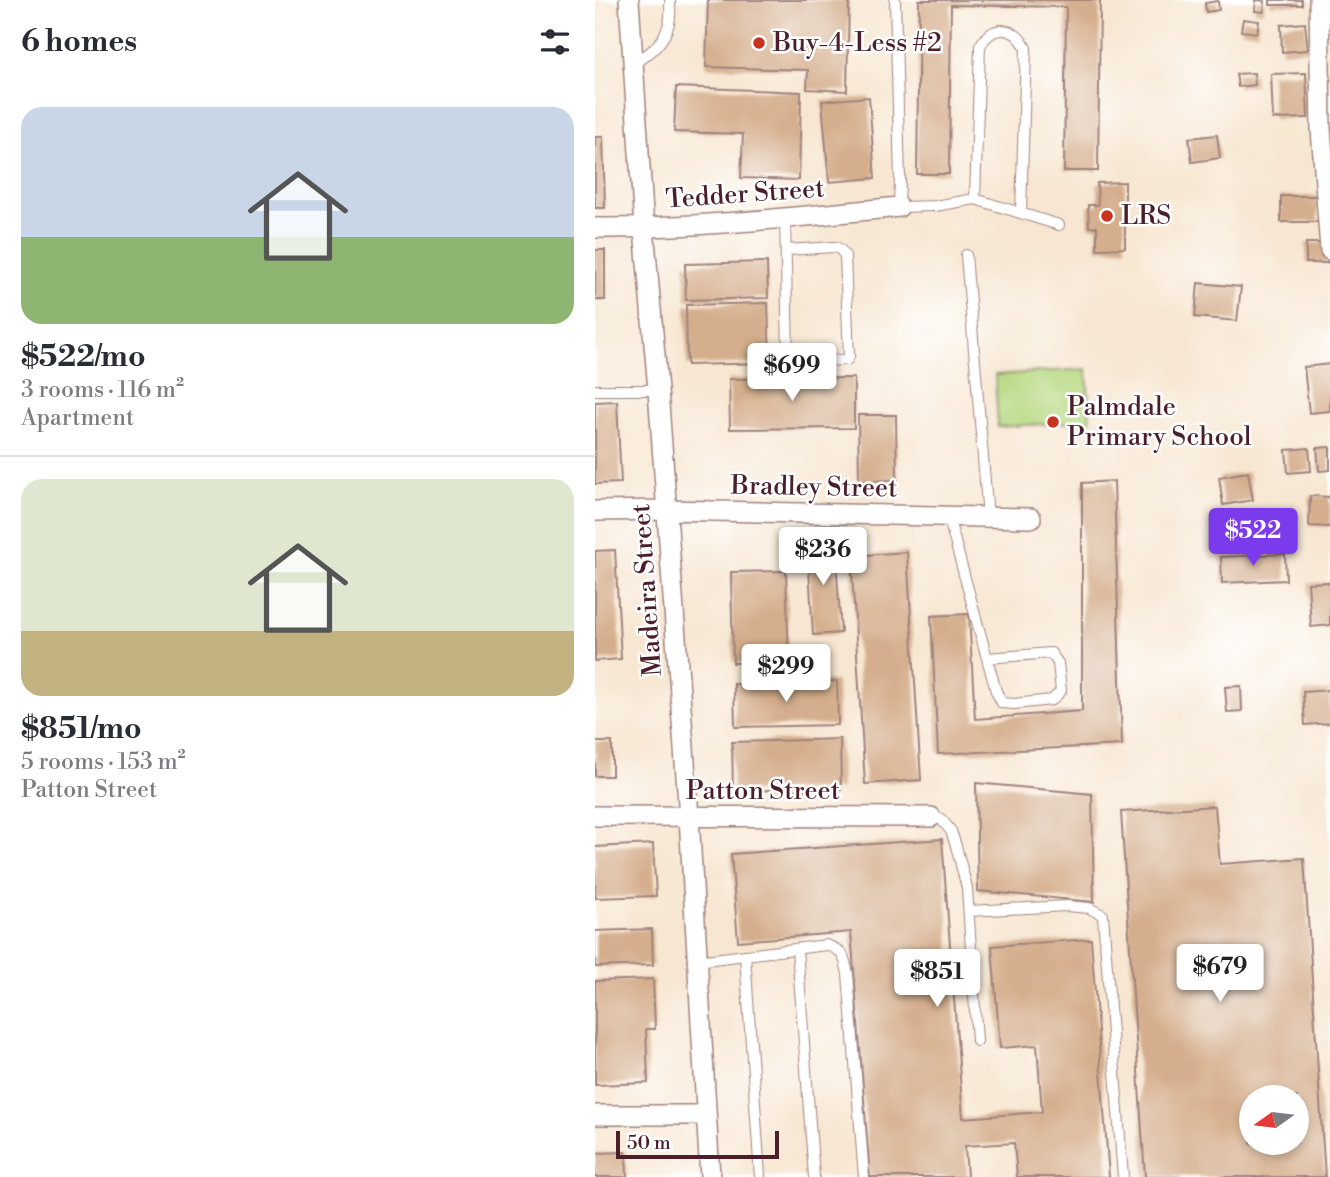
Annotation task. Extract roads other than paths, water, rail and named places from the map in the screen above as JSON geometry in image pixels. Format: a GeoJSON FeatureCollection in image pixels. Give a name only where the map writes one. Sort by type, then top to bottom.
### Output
{"type":"FeatureCollection","features":[{"type":"Feature","properties":{"kind":"street","name":"Madeira Street"},"geometry":{"type":"LineString","coordinates":[[629,0],[689,817],[710,1177]]}},
{"type":"Feature","properties":{"kind":"street"},"geometry":{"type":"LineString","coordinates":[[1319,0],[1330,250]]}},
{"type":"Feature","properties":{"kind":"street","name":"Tedder Street"},"geometry":{"type":"LineString","coordinates":[[595,228],[644,228],[785,219],[899,207]]}},
{"type":"Feature","properties":{"kind":"street","name":"Bradley Street"},"geometry":{"type":"LineString","coordinates":[[595,511],[667,510],[1031,518]]}},
{"type":"Feature","properties":{"kind":"street","name":"Patton Street"},"geometry":{"type":"LineString","coordinates":[[595,816],[931,817]]}},
{"type":"Feature","properties":{"kind":"street"},"geometry":{"type":"LineString","coordinates":[[595,1115],[706,1115]]}},
{"type":"Feature","properties":{"kind":"lane"},"geometry":{"type":"LineString","coordinates":[[633,65],[650,53],[661,40],[669,23],[670,0]]}},
{"type":"Feature","properties":{"kind":"lane"},"geometry":{"type":"LineString","coordinates":[[895,0],[899,207],[935,206],[975,198],[1059,225]]}},
{"type":"Feature","properties":{"kind":"lane"},"geometry":{"type":"LineString","coordinates":[[975,198],[980,46],[989,34],[1003,30],[1017,35],[1026,48],[1021,213]]}},
{"type":"Feature","properties":{"kind":"lane"},"geometry":{"type":"LineString","coordinates":[[785,219],[789,360],[847,360],[845,256],[835,247],[786,250]]}},
{"type":"Feature","properties":{"kind":"lane"},"geometry":{"type":"LineString","coordinates":[[966,255],[988,517]]}},
{"type":"Feature","properties":{"kind":"lane"},"geometry":{"type":"LineString","coordinates":[[595,390],[658,390]]}},
{"type":"Feature","properties":{"kind":"lane"},"geometry":{"type":"LineString","coordinates":[[948,516],[996,691],[1002,703],[1052,700],[1061,691],[1058,663],[1051,653],[987,658]]}},
{"type":"Feature","properties":{"kind":"lane"},"geometry":{"type":"LineString","coordinates":[[931,817],[941,819],[951,831],[967,888],[977,1041]]}},
{"type":"Feature","properties":{"kind":"lane"},"geometry":{"type":"LineString","coordinates":[[969,911],[1067,906],[1089,908],[1103,915],[1123,1177]]}},
{"type":"Feature","properties":{"kind":"lane"},"geometry":{"type":"LineString","coordinates":[[697,961],[827,945],[838,948],[848,974],[864,1177]]}},
{"type":"Feature","properties":{"kind":"lane"},"geometry":{"type":"LineString","coordinates":[[797,948],[814,1177]]}},
{"type":"Feature","properties":{"kind":"lane"},"geometry":{"type":"LineString","coordinates":[[745,955],[760,1177]]}},
{"type":"Feature","properties":{"kind":"place","name":"Buy-4-Less #2"},"geometry":{"type":"Point","coordinates":[759,43]}},
{"type":"Feature","properties":{"kind":"place","name":"LRS"},"geometry":{"type":"Point","coordinates":[1107,216]}},
{"type":"Feature","properties":{"kind":"place","name":"Palmdale Primary School"},"geometry":{"type":"Point","coordinates":[1053,422]}}]}
